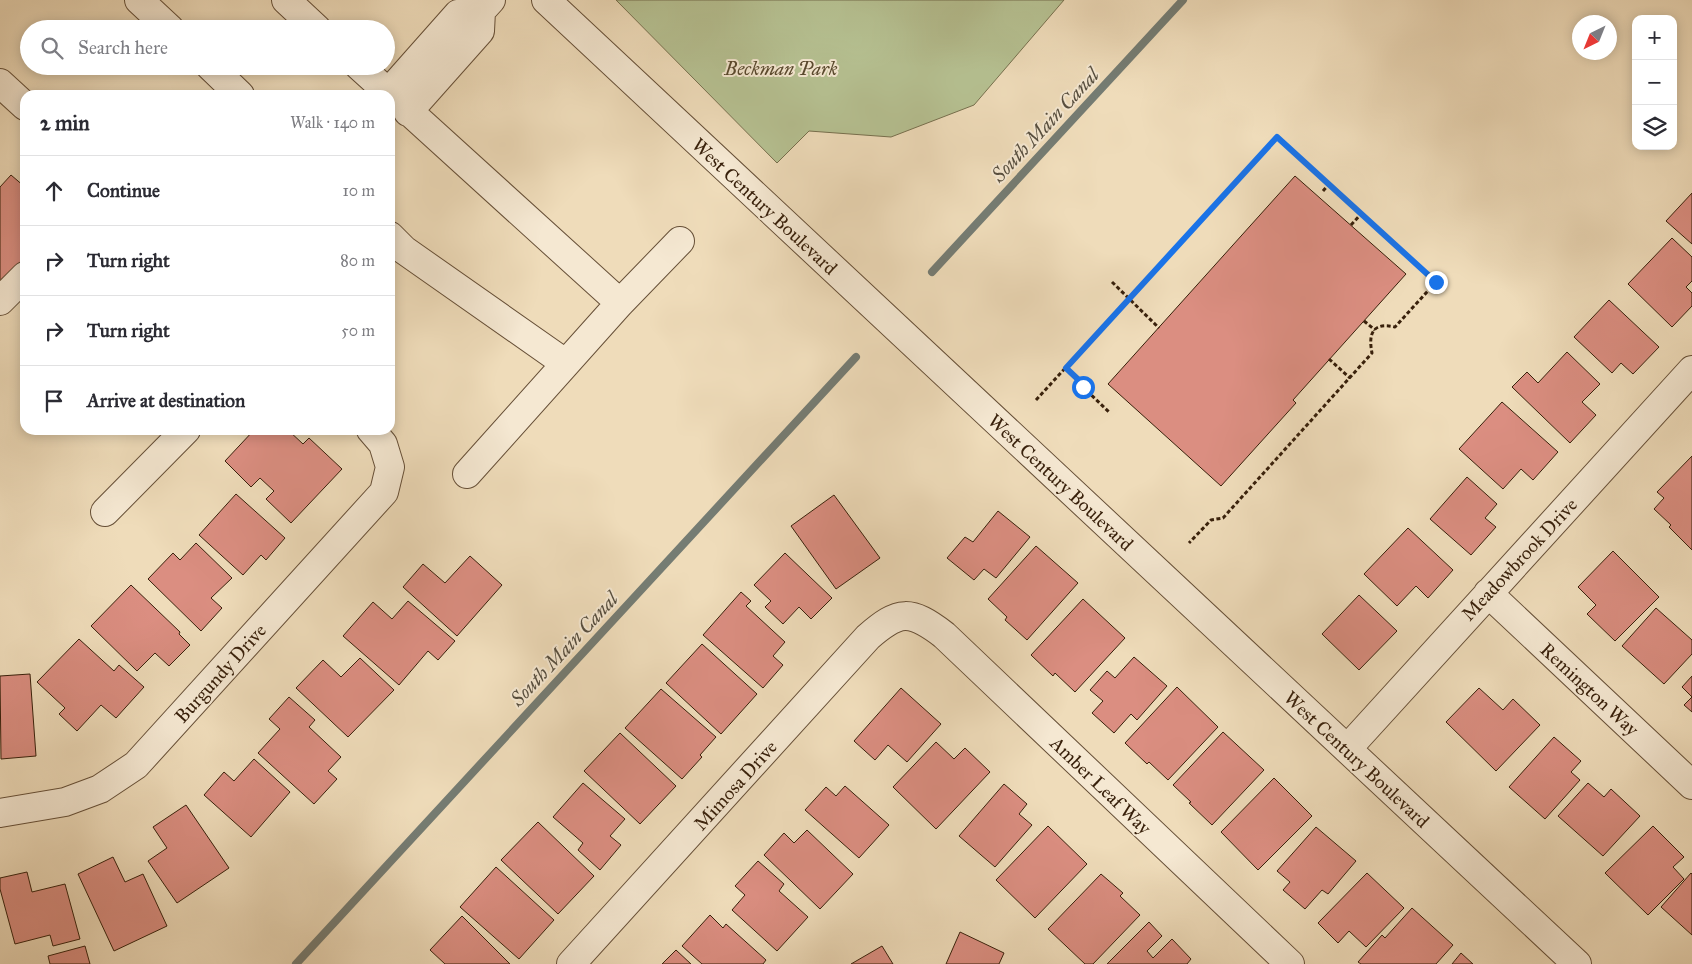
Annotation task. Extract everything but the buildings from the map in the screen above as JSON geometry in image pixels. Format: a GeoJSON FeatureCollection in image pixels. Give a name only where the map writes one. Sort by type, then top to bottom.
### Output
{"type":"FeatureCollection","features":[{"type":"Feature","properties":{"kind":"street"},"geometry":{"type":"LineString","coordinates":[[140,0],[161,20]]}},
{"type":"Feature","properties":{"kind":"street"},"geometry":{"type":"LineString","coordinates":[[286,0],[307,20]]}},
{"type":"Feature","properties":{"kind":"street","name":"West Century Boulevard"},"geometry":{"type":"LineString","coordinates":[[546,0],[1577,964]]}},
{"type":"Feature","properties":{"kind":"street"},"geometry":{"type":"LineString","coordinates":[[391,90],[458,14],[486,5]]}},
{"type":"Feature","properties":{"kind":"street"},"geometry":{"type":"LineString","coordinates":[[408,112],[480,31],[486,5]]}},
{"type":"Feature","properties":{"kind":"street"},"geometry":{"type":"LineString","coordinates":[[219,75],[235,90]]}},
{"type":"Feature","properties":{"kind":"street"},"geometry":{"type":"LineString","coordinates":[[368,75],[385,90]]}},
{"type":"Feature","properties":{"kind":"street"},"geometry":{"type":"LineString","coordinates":[[0,82],[20,101]]}},
{"type":"Feature","properties":{"kind":"street"},"geometry":{"type":"LineString","coordinates":[[395,100],[620,302]]}},
{"type":"Feature","properties":{"kind":"street"},"geometry":{"type":"LineString","coordinates":[[395,241],[404,250],[565,363]]}},
{"type":"Feature","properties":{"kind":"street"},"geometry":{"type":"LineString","coordinates":[[467,474],[620,302],[680,241]]}},
{"type":"Feature","properties":{"kind":"street"},"geometry":{"type":"LineString","coordinates":[[0,301],[20,281]]}},
{"type":"Feature","properties":{"kind":"street","name":"Meadowbrook Drive"},"geometry":{"type":"LineString","coordinates":[[1347,749],[1488,593],[1691,375]]}},
{"type":"Feature","properties":{"kind":"street"},"geometry":{"type":"LineString","coordinates":[[105,512],[181,435]]}},
{"type":"Feature","properties":{"kind":"street","name":"Burgundy Drive"},"geometry":{"type":"LineString","coordinates":[[0,813],[65,802],[100,789],[136,766],[384,492],[390,467],[383,444],[375,435]]}},
{"type":"Feature","properties":{"kind":"street","name":"Remington Way"},"geometry":{"type":"LineString","coordinates":[[1488,593],[1692,785]]}},
{"type":"Feature","properties":{"kind":"street","name":"Mimosa Drive"},"geometry":{"type":"LineString","coordinates":[[570,964],[868,638],[886,622],[897,616],[906,616]]}},
{"type":"Feature","properties":{"kind":"street","name":"Amber Leaf Way"},"geometry":{"type":"LineString","coordinates":[[906,616],[926,621],[944,635],[1290,964]]}},
{"type":"Feature","properties":{"kind":"path"},"geometry":{"type":"LineString","coordinates":[[1036,400],[1277,137],[1436,282],[1396,327],[1386,325],[1375,330],[1370,340],[1372,353],[1223,518],[1211,520],[1190,543]]}},
{"type":"Feature","properties":{"kind":"path"},"geometry":{"type":"LineString","coordinates":[[1323,191],[1329,184]]}},
{"type":"Feature","properties":{"kind":"path"},"geometry":{"type":"LineString","coordinates":[[1351,226],[1361,214]]}},
{"type":"Feature","properties":{"kind":"path"},"geometry":{"type":"LineString","coordinates":[[1112,282],[1159,328]]}},
{"type":"Feature","properties":{"kind":"path"},"geometry":{"type":"LineString","coordinates":[[1364,320],[1375,330]]}},
{"type":"Feature","properties":{"kind":"path"},"geometry":{"type":"LineString","coordinates":[[1329,359],[1350,378]]}},
{"type":"Feature","properties":{"kind":"path"},"geometry":{"type":"LineString","coordinates":[[1066,368],[1110,413]]}},
{"type":"Feature","properties":{"kind":"green space","name":"Beckman Park"},"geometry":{"type":"Polygon","coordinates":[[[616,0],[1064,0],[974,105],[891,137],[809,131],[777,163],[616,0]]]}},
{"type":"Feature","properties":{"kind":"waterway","name":"South Main Canal"},"geometry":{"type":"LineString","coordinates":[[932,272],[1183,0]]}},
{"type":"Feature","properties":{"kind":"waterway","name":"South Main Canal"},"geometry":{"type":"LineString","coordinates":[[296,964],[856,357]]}},
{"type":"Feature","properties":{"kind":"route"},"geometry":{"type":"LineString","coordinates":[[1083,387],[1084,385],[1066,368],[1277,137],[1436,282]]}}]}
